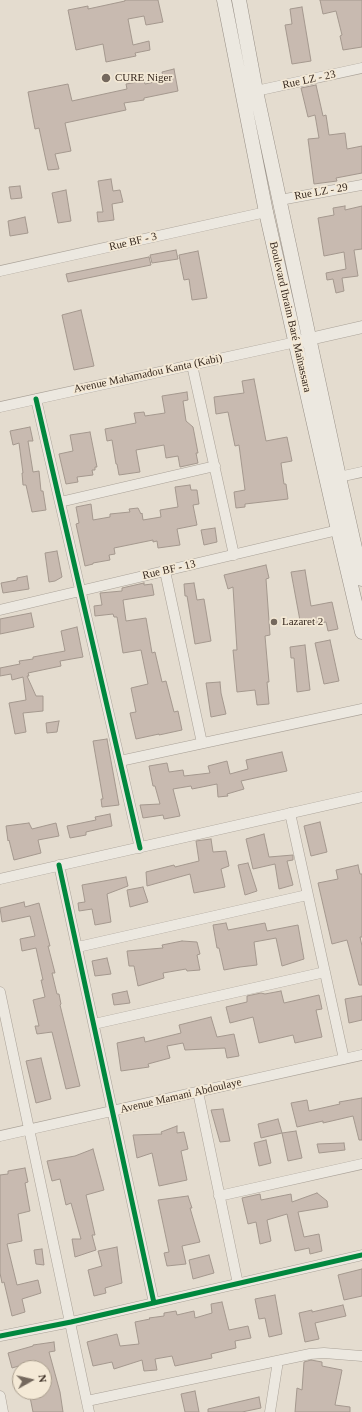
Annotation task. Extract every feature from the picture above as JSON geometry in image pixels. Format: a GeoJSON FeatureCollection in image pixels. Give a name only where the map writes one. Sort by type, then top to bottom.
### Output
{"type":"FeatureCollection","features":[{"type":"Feature","properties":{"kind":"main road","name":"Boulevard Ibraim Baré Maïnassara"},"geometry":{"type":"LineString","coordinates":[[224,0],[266,212],[362,632]]}},
{"type":"Feature","properties":{"kind":"main road","name":"Boulevard Ibraim Baré Maïnassara"},"geometry":{"type":"LineString","coordinates":[[239,0],[256,91],[362,579]]}},
{"type":"Feature","properties":{"kind":"street","name":"Rue LZ - 23"},"geometry":{"type":"LineString","coordinates":[[256,91],[362,68]]}},
{"type":"Feature","properties":{"kind":"street","name":"Rue LZ - 29"},"geometry":{"type":"LineString","coordinates":[[280,200],[362,185]]}},
{"type":"Feature","properties":{"kind":"street","name":"Rue BF - 3"},"geometry":{"type":"LineString","coordinates":[[0,271],[266,212]]}},
{"type":"Feature","properties":{"kind":"street"},"geometry":{"type":"LineString","coordinates":[[296,342],[362,328]]}},
{"type":"Feature","properties":{"kind":"street","name":"Avenue Mahamadou Kanta (Kabi)"},"geometry":{"type":"LineString","coordinates":[[0,407],[296,342]]}},
{"type":"Feature","properties":{"kind":"street"},"geometry":{"type":"LineString","coordinates":[[192,365],[234,555]]}},
{"type":"Feature","properties":{"kind":"street"},"geometry":{"type":"LineString","coordinates":[[36,399],[140,848]]}},
{"type":"Feature","properties":{"kind":"street"},"geometry":{"type":"LineString","coordinates":[[60,502],[214,466]]}},
{"type":"Feature","properties":{"kind":"street"},"geometry":{"type":"LineString","coordinates":[[339,477],[362,472]]}},
{"type":"Feature","properties":{"kind":"street","name":"Rue BF - 13"},"geometry":{"type":"LineString","coordinates":[[0,610],[338,530]]}},
{"type":"Feature","properties":{"kind":"street"},"geometry":{"type":"LineString","coordinates":[[165,571],[202,743]]}},
{"type":"Feature","properties":{"kind":"street"},"geometry":{"type":"LineString","coordinates":[[120,761],[362,709]]}},
{"type":"Feature","properties":{"kind":"street"},"geometry":{"type":"LineString","coordinates":[[0,879],[362,797]]}},
{"type":"Feature","properties":{"kind":"street"},"geometry":{"type":"LineString","coordinates":[[290,813],[344,1059]]}},
{"type":"Feature","properties":{"kind":"street"},"geometry":{"type":"LineString","coordinates":[[60,865],[154,1303]]}},
{"type":"Feature","properties":{"kind":"street"},"geometry":{"type":"LineString","coordinates":[[78,948],[307,895]]}},
{"type":"Feature","properties":{"kind":"street"},"geometry":{"type":"LineString","coordinates":[[94,1024],[325,972]]}},
{"type":"Feature","properties":{"kind":"street"},"geometry":{"type":"LineString","coordinates":[[0,992],[89,1412]]}},
{"type":"Feature","properties":{"kind":"street","name":"Avenue Mamani Abdoulaye"},"geometry":{"type":"LineString","coordinates":[[0,1136],[362,1055]]}},
{"type":"Feature","properties":{"kind":"street"},"geometry":{"type":"LineString","coordinates":[[198,1092],[238,1284]]}},
{"type":"Feature","properties":{"kind":"street"},"geometry":{"type":"LineString","coordinates":[[219,1196],[362,1164]]}},
{"type":"Feature","properties":{"kind":"street"},"geometry":{"type":"LineString","coordinates":[[0,1336],[71,1322],[362,1255]]}},
{"type":"Feature","properties":{"kind":"street"},"geometry":{"type":"LineString","coordinates":[[87,1401],[310,1354],[324,1353],[362,1356]]}},
{"type":"Feature","properties":{"kind":"street"},"geometry":{"type":"LineString","coordinates":[[270,1412],[278,1361]]}},
{"type":"Feature","properties":{"kind":"street"},"geometry":{"type":"LineString","coordinates":[[0,1396],[3,1412]]}},
{"type":"Feature","properties":{"kind":"building"},"geometry":{"type":"Polygon","coordinates":[[[125,0],[158,0],[163,22],[146,25],[144,16],[128,19],[133,45],[149,41],[150,50],[135,53],[136,56],[106,62],[103,44],[76,50],[68,10],[88,6],[88,9],[125,0]]]}},
{"type":"Feature","properties":{"kind":"building"},"geometry":{"type":"Polygon","coordinates":[[[320,0],[362,0],[362,47],[343,50],[340,36],[342,35],[336,11],[323,14],[320,0]]]}},
{"type":"Feature","properties":{"kind":"building"},"geometry":{"type":"Polygon","coordinates":[[[302,7],[311,61],[292,64],[285,25],[292,24],[290,9],[302,7]]]}},
{"type":"Feature","properties":{"kind":"building"},"geometry":{"type":"Polygon","coordinates":[[[174,69],[178,91],[144,98],[144,100],[124,103],[126,110],[65,123],[71,151],[55,154],[59,169],[48,170],[39,128],[35,129],[28,92],[68,84],[72,101],[127,89],[126,84],[144,81],[145,84],[164,80],[162,72],[174,69]]]}},
{"type":"Feature","properties":{"kind":"building"},"geometry":{"type":"Polygon","coordinates":[[[316,85],[323,116],[326,115],[329,135],[345,133],[347,149],[362,146],[362,173],[336,178],[337,181],[314,184],[308,139],[319,138],[315,115],[308,117],[301,88],[316,85]]]}},
{"type":"Feature","properties":{"kind":"building"},"geometry":{"type":"Polygon","coordinates":[[[111,179],[113,191],[120,190],[123,202],[112,204],[114,220],[98,222],[97,212],[103,212],[98,181],[111,179]]]}},
{"type":"Feature","properties":{"kind":"building"},"geometry":{"type":"Polygon","coordinates":[[[20,186],[22,198],[11,199],[9,187],[20,186]]]}},
{"type":"Feature","properties":{"kind":"building"},"geometry":{"type":"Polygon","coordinates":[[[66,190],[71,221],[58,223],[52,193],[66,190]]]}},
{"type":"Feature","properties":{"kind":"building"},"geometry":{"type":"Polygon","coordinates":[[[345,206],[345,210],[362,206],[362,249],[354,250],[358,276],[342,278],[344,291],[336,293],[333,279],[327,280],[326,273],[346,269],[344,252],[324,256],[318,218],[334,215],[333,208],[345,206]]]}},
{"type":"Feature","properties":{"kind":"building"},"geometry":{"type":"Polygon","coordinates":[[[25,217],[28,233],[10,236],[8,221],[25,217]]]}},
{"type":"Feature","properties":{"kind":"building"},"geometry":{"type":"Polygon","coordinates":[[[176,250],[178,259],[152,263],[150,255],[176,250]]]}},
{"type":"Feature","properties":{"kind":"building"},"geometry":{"type":"Polygon","coordinates":[[[198,251],[207,298],[192,300],[189,279],[184,280],[179,255],[198,251]]]}},
{"type":"Feature","properties":{"kind":"building"},"geometry":{"type":"Polygon","coordinates":[[[149,257],[151,265],[68,282],[66,274],[149,257]]]}},
{"type":"Feature","properties":{"kind":"building"},"geometry":{"type":"Polygon","coordinates":[[[81,310],[94,366],[74,370],[62,315],[81,310]]]}},
{"type":"Feature","properties":{"kind":"building"},"geometry":{"type":"Polygon","coordinates":[[[254,379],[266,441],[287,437],[292,461],[281,463],[288,499],[245,504],[245,507],[236,508],[234,492],[245,490],[239,445],[235,446],[228,412],[216,414],[214,397],[244,393],[242,381],[254,379]]]}},
{"type":"Feature","properties":{"kind":"building"},"geometry":{"type":"Polygon","coordinates":[[[187,392],[188,400],[183,401],[186,421],[193,427],[198,453],[196,453],[198,463],[180,467],[178,456],[166,458],[164,445],[136,450],[140,472],[119,475],[112,440],[107,441],[105,429],[136,423],[134,413],[144,412],[145,416],[165,413],[162,396],[187,392]]]}},
{"type":"Feature","properties":{"kind":"building"},"geometry":{"type":"Polygon","coordinates":[[[30,427],[33,441],[28,441],[33,472],[39,471],[41,491],[43,491],[46,510],[32,512],[26,485],[23,485],[19,443],[13,445],[10,431],[30,427]]]}},
{"type":"Feature","properties":{"kind":"building"},"geometry":{"type":"Polygon","coordinates":[[[90,432],[97,467],[95,467],[95,470],[92,470],[93,475],[77,477],[78,482],[66,484],[59,454],[73,451],[70,435],[90,432]]]}},
{"type":"Feature","properties":{"kind":"building"},"geometry":{"type":"Polygon","coordinates":[[[190,485],[191,490],[197,490],[199,504],[193,505],[197,525],[177,529],[180,545],[158,548],[157,541],[153,542],[153,540],[114,548],[115,554],[109,555],[110,560],[85,566],[76,524],[79,523],[76,507],[91,504],[93,520],[110,517],[110,514],[130,512],[129,509],[138,508],[141,514],[142,513],[143,520],[161,517],[160,510],[178,507],[175,487],[190,485]]]}},
{"type":"Feature","properties":{"kind":"building"},"geometry":{"type":"Polygon","coordinates":[[[215,528],[217,542],[204,545],[201,530],[215,528]]]}},
{"type":"Feature","properties":{"kind":"building"},"geometry":{"type":"Polygon","coordinates":[[[57,551],[62,577],[55,581],[49,582],[45,553],[57,551]]]}},
{"type":"Feature","properties":{"kind":"building"},"geometry":{"type":"Polygon","coordinates":[[[266,565],[269,578],[266,579],[270,635],[265,636],[269,682],[267,682],[269,704],[257,705],[255,690],[237,692],[233,650],[237,650],[233,587],[228,589],[224,575],[266,565]]]}},
{"type":"Feature","properties":{"kind":"building"},"geometry":{"type":"Polygon","coordinates":[[[305,570],[311,606],[332,602],[338,629],[328,631],[326,622],[301,626],[291,572],[305,570]]]}},
{"type":"Feature","properties":{"kind":"building"},"geometry":{"type":"Polygon","coordinates":[[[27,576],[29,589],[3,593],[1,583],[17,580],[17,578],[27,576]]]}},
{"type":"Feature","properties":{"kind":"building"},"geometry":{"type":"Polygon","coordinates":[[[144,583],[144,585],[152,584],[154,595],[123,600],[126,621],[146,618],[152,653],[155,652],[162,682],[166,681],[174,712],[178,711],[182,730],[136,739],[130,713],[136,712],[131,688],[148,684],[141,650],[123,653],[117,617],[114,617],[113,614],[95,616],[94,606],[102,605],[100,593],[122,591],[122,588],[144,583]]]}},
{"type":"Feature","properties":{"kind":"building"},"geometry":{"type":"Polygon","coordinates":[[[194,583],[197,600],[204,599],[211,641],[195,644],[184,584],[194,583]]]}},
{"type":"Feature","properties":{"kind":"building"},"geometry":{"type":"Polygon","coordinates":[[[31,613],[34,627],[0,634],[0,619],[31,613]]]}},
{"type":"Feature","properties":{"kind":"building"},"geometry":{"type":"Polygon","coordinates":[[[77,627],[83,657],[60,661],[61,666],[28,673],[29,676],[27,676],[36,696],[43,696],[43,711],[23,713],[26,732],[15,734],[9,703],[26,700],[23,677],[12,680],[11,674],[0,676],[0,668],[20,664],[19,661],[33,659],[33,657],[65,651],[61,631],[77,627]]]}},
{"type":"Feature","properties":{"kind":"building"},"geometry":{"type":"Polygon","coordinates":[[[330,640],[339,681],[324,684],[315,643],[330,640]]]}},
{"type":"Feature","properties":{"kind":"building"},"geometry":{"type":"Polygon","coordinates":[[[305,645],[310,690],[297,692],[294,658],[291,658],[290,647],[305,645]]]}},
{"type":"Feature","properties":{"kind":"building"},"geometry":{"type":"Polygon","coordinates":[[[220,682],[226,714],[211,717],[206,683],[220,682]]]}},
{"type":"Feature","properties":{"kind":"building"},"geometry":{"type":"Polygon","coordinates":[[[59,721],[57,732],[47,733],[46,723],[59,721]]]}},
{"type":"Feature","properties":{"kind":"building"},"geometry":{"type":"Polygon","coordinates":[[[107,739],[119,805],[102,807],[101,799],[103,799],[93,741],[107,739]]]}},
{"type":"Feature","properties":{"kind":"building"},"geometry":{"type":"Polygon","coordinates":[[[282,752],[287,771],[241,781],[244,789],[227,794],[228,796],[218,797],[217,784],[192,789],[191,786],[173,789],[180,816],[164,819],[163,815],[143,818],[140,805],[160,804],[155,786],[153,786],[149,766],[167,763],[169,772],[183,770],[184,776],[210,773],[208,766],[227,761],[230,774],[248,769],[246,760],[282,752]]]}},
{"type":"Feature","properties":{"kind":"building"},"geometry":{"type":"Polygon","coordinates":[[[110,814],[112,826],[86,832],[86,835],[70,838],[67,826],[96,820],[95,817],[110,814]]]}},
{"type":"Feature","properties":{"kind":"building"},"geometry":{"type":"Polygon","coordinates":[[[320,822],[327,852],[311,856],[304,826],[320,822]]]}},
{"type":"Feature","properties":{"kind":"building"},"geometry":{"type":"Polygon","coordinates":[[[29,823],[32,829],[56,823],[59,836],[38,840],[41,853],[14,860],[9,840],[8,841],[6,826],[29,823]]]}},
{"type":"Feature","properties":{"kind":"building"},"geometry":{"type":"Polygon","coordinates":[[[264,834],[269,857],[293,855],[293,860],[287,861],[293,885],[279,889],[275,864],[253,869],[246,839],[264,834]]]}},
{"type":"Feature","properties":{"kind":"building"},"geometry":{"type":"Polygon","coordinates":[[[211,839],[213,852],[226,851],[229,866],[221,869],[225,887],[194,893],[190,874],[147,886],[146,872],[199,861],[196,841],[211,839]]]}},
{"type":"Feature","properties":{"kind":"building"},"geometry":{"type":"Polygon","coordinates":[[[248,863],[257,891],[245,895],[238,865],[248,863]]]}},
{"type":"Feature","properties":{"kind":"building"},"geometry":{"type":"Polygon","coordinates":[[[358,865],[360,874],[362,874],[362,937],[360,937],[362,946],[362,985],[359,985],[347,940],[332,944],[318,883],[338,879],[336,870],[358,865]]]}},
{"type":"Feature","properties":{"kind":"building"},"geometry":{"type":"Polygon","coordinates":[[[126,877],[128,886],[107,894],[111,922],[95,925],[92,909],[79,911],[78,903],[85,902],[82,885],[126,877]]]}},
{"type":"Feature","properties":{"kind":"building"},"geometry":{"type":"Polygon","coordinates":[[[143,887],[148,902],[130,907],[127,890],[143,887]]]}},
{"type":"Feature","properties":{"kind":"building"},"geometry":{"type":"Polygon","coordinates":[[[24,902],[25,907],[39,903],[55,973],[52,973],[57,994],[59,994],[60,1005],[80,1086],[66,1089],[52,1032],[37,1034],[35,1026],[39,1026],[33,1000],[45,997],[41,980],[43,980],[36,948],[22,951],[20,939],[35,936],[30,916],[2,922],[0,908],[24,902]]]}},
{"type":"Feature","properties":{"kind":"building"},"geometry":{"type":"Polygon","coordinates":[[[226,923],[228,930],[265,923],[267,931],[298,925],[304,959],[282,966],[276,938],[254,942],[257,965],[224,970],[219,948],[217,948],[213,925],[226,923]]]}},
{"type":"Feature","properties":{"kind":"building"},"geometry":{"type":"Polygon","coordinates":[[[182,941],[197,942],[200,954],[197,955],[200,970],[187,971],[186,969],[163,973],[164,978],[138,986],[134,966],[129,966],[127,951],[163,948],[162,945],[182,941]]]}},
{"type":"Feature","properties":{"kind":"building"},"geometry":{"type":"Polygon","coordinates":[[[107,958],[111,974],[95,976],[92,961],[107,958]]]}},
{"type":"Feature","properties":{"kind":"building"},"geometry":{"type":"Polygon","coordinates":[[[127,991],[130,1003],[114,1005],[112,994],[127,991]]]}},
{"type":"Feature","properties":{"kind":"building"},"geometry":{"type":"Polygon","coordinates":[[[281,991],[284,1003],[319,995],[322,1009],[316,1010],[322,1037],[295,1043],[293,1035],[259,1043],[253,1017],[230,1023],[226,1007],[247,1002],[247,996],[281,991]]]}},
{"type":"Feature","properties":{"kind":"building"},"geometry":{"type":"Polygon","coordinates":[[[362,996],[362,1020],[349,1023],[345,999],[362,996]]]}},
{"type":"Feature","properties":{"kind":"building"},"geometry":{"type":"Polygon","coordinates":[[[211,1017],[217,1037],[234,1034],[239,1056],[227,1058],[225,1048],[185,1050],[183,1043],[167,1046],[170,1058],[148,1064],[149,1067],[121,1071],[117,1043],[144,1037],[145,1042],[181,1033],[179,1025],[211,1017]]]}},
{"type":"Feature","properties":{"kind":"building"},"geometry":{"type":"Polygon","coordinates":[[[41,1058],[51,1099],[36,1103],[26,1061],[41,1058]]]}},
{"type":"Feature","properties":{"kind":"building"},"geometry":{"type":"Polygon","coordinates":[[[362,1098],[362,1140],[359,1140],[353,1116],[297,1127],[291,1103],[307,1100],[309,1111],[340,1104],[339,1102],[362,1098]]]}},
{"type":"Feature","properties":{"kind":"building"},"geometry":{"type":"Polygon","coordinates":[[[223,1109],[230,1141],[220,1142],[211,1110],[223,1109]]]}},
{"type":"Feature","properties":{"kind":"building"},"geometry":{"type":"Polygon","coordinates":[[[278,1119],[282,1133],[261,1138],[258,1124],[278,1119]]]}},
{"type":"Feature","properties":{"kind":"building"},"geometry":{"type":"Polygon","coordinates":[[[177,1126],[177,1133],[184,1132],[188,1149],[181,1151],[187,1180],[159,1186],[152,1153],[137,1158],[133,1135],[162,1134],[161,1132],[177,1126]]]}},
{"type":"Feature","properties":{"kind":"building"},"geometry":{"type":"Polygon","coordinates":[[[296,1131],[302,1158],[288,1161],[282,1133],[296,1131]]]}},
{"type":"Feature","properties":{"kind":"building"},"geometry":{"type":"Polygon","coordinates":[[[266,1140],[271,1163],[259,1166],[254,1143],[266,1140]]]}},
{"type":"Feature","properties":{"kind":"building"},"geometry":{"type":"Polygon","coordinates":[[[344,1143],[345,1150],[319,1153],[317,1144],[344,1143]]]}},
{"type":"Feature","properties":{"kind":"building"},"geometry":{"type":"Polygon","coordinates":[[[93,1149],[104,1190],[86,1195],[95,1235],[92,1235],[96,1250],[75,1257],[72,1239],[81,1239],[71,1203],[66,1205],[60,1179],[52,1181],[47,1161],[75,1156],[93,1149]]]}},
{"type":"Feature","properties":{"kind":"building"},"geometry":{"type":"Polygon","coordinates":[[[25,1168],[28,1182],[25,1183],[30,1211],[18,1214],[22,1241],[7,1244],[17,1285],[38,1280],[41,1293],[22,1299],[25,1312],[12,1316],[4,1282],[2,1283],[0,1273],[0,1175],[8,1174],[8,1171],[25,1168]]]}},
{"type":"Feature","properties":{"kind":"building"},"geometry":{"type":"Polygon","coordinates":[[[317,1193],[327,1201],[328,1207],[298,1212],[304,1237],[319,1234],[322,1251],[310,1254],[309,1248],[295,1251],[287,1214],[267,1220],[271,1241],[260,1244],[256,1222],[248,1224],[242,1198],[260,1194],[261,1200],[291,1194],[292,1202],[317,1193]]]}},
{"type":"Feature","properties":{"kind":"building"},"geometry":{"type":"Polygon","coordinates":[[[188,1196],[200,1242],[182,1246],[186,1264],[167,1266],[164,1253],[169,1252],[158,1200],[188,1196]]]}},
{"type":"Feature","properties":{"kind":"building"},"geometry":{"type":"Polygon","coordinates":[[[117,1247],[122,1283],[105,1288],[106,1293],[94,1296],[88,1270],[102,1266],[98,1251],[117,1247]]]}},
{"type":"Feature","properties":{"kind":"building"},"geometry":{"type":"Polygon","coordinates":[[[42,1249],[44,1265],[36,1264],[34,1250],[42,1249]]]}},
{"type":"Feature","properties":{"kind":"building"},"geometry":{"type":"Polygon","coordinates":[[[209,1255],[214,1273],[193,1279],[189,1260],[209,1255]]]}},
{"type":"Feature","properties":{"kind":"building"},"geometry":{"type":"Polygon","coordinates":[[[362,1269],[362,1296],[344,1300],[338,1275],[362,1269]]]}},
{"type":"Feature","properties":{"kind":"building"},"geometry":{"type":"Polygon","coordinates":[[[275,1295],[282,1334],[269,1337],[265,1318],[259,1319],[255,1299],[275,1295]]]}},
{"type":"Feature","properties":{"kind":"building"},"geometry":{"type":"Polygon","coordinates":[[[222,1302],[229,1330],[248,1326],[251,1338],[235,1341],[236,1348],[211,1354],[212,1358],[175,1366],[172,1356],[155,1359],[157,1370],[144,1371],[142,1360],[114,1369],[112,1362],[93,1366],[87,1342],[117,1334],[120,1346],[139,1344],[135,1322],[164,1316],[164,1313],[176,1311],[177,1315],[194,1311],[195,1318],[212,1313],[211,1304],[222,1302]]]}},
{"type":"Feature","properties":{"kind":"building"},"geometry":{"type":"Polygon","coordinates":[[[343,1305],[346,1316],[315,1323],[319,1339],[305,1342],[299,1313],[312,1310],[312,1312],[343,1305]]]}},
{"type":"Feature","properties":{"kind":"building"},"geometry":{"type":"Polygon","coordinates":[[[54,1342],[55,1351],[49,1352],[51,1360],[12,1360],[12,1368],[8,1353],[33,1345],[54,1342]]]}},
{"type":"Feature","properties":{"kind":"building"},"geometry":{"type":"Polygon","coordinates":[[[311,1360],[322,1362],[322,1366],[342,1370],[335,1405],[350,1407],[350,1412],[295,1412],[297,1388],[302,1390],[304,1362],[311,1360]]]}},
{"type":"Feature","properties":{"kind":"building"},"geometry":{"type":"Polygon","coordinates":[[[52,1363],[60,1392],[63,1412],[33,1412],[31,1400],[52,1400],[52,1363]]]}},
{"type":"Feature","properties":{"kind":"building"},"geometry":{"type":"Polygon","coordinates":[[[195,1391],[199,1412],[185,1412],[181,1394],[195,1391]]]}},
{"type":"Feature","properties":{"kind":"building"},"geometry":{"type":"Polygon","coordinates":[[[259,1397],[261,1408],[242,1412],[208,1412],[208,1409],[259,1397]]]}},
{"type":"Feature","properties":{"kind":"cycle path"},"geometry":{"type":"LineString","coordinates":[[36,399],[140,848]]}},
{"type":"Feature","properties":{"kind":"cycle path"},"geometry":{"type":"LineString","coordinates":[[59,865],[154,1303]]}},
{"type":"Feature","properties":{"kind":"cycle path"},"geometry":{"type":"LineString","coordinates":[[0,1336],[71,1322],[362,1255]]}},
{"type":"Feature","properties":{"kind":"place","name":"CURE Niger"},"geometry":{"type":"Point","coordinates":[106,78]}},
{"type":"Feature","properties":{"kind":"place","name":"Lazaret 2"},"geometry":{"type":"Point","coordinates":[274,622]}}]}
